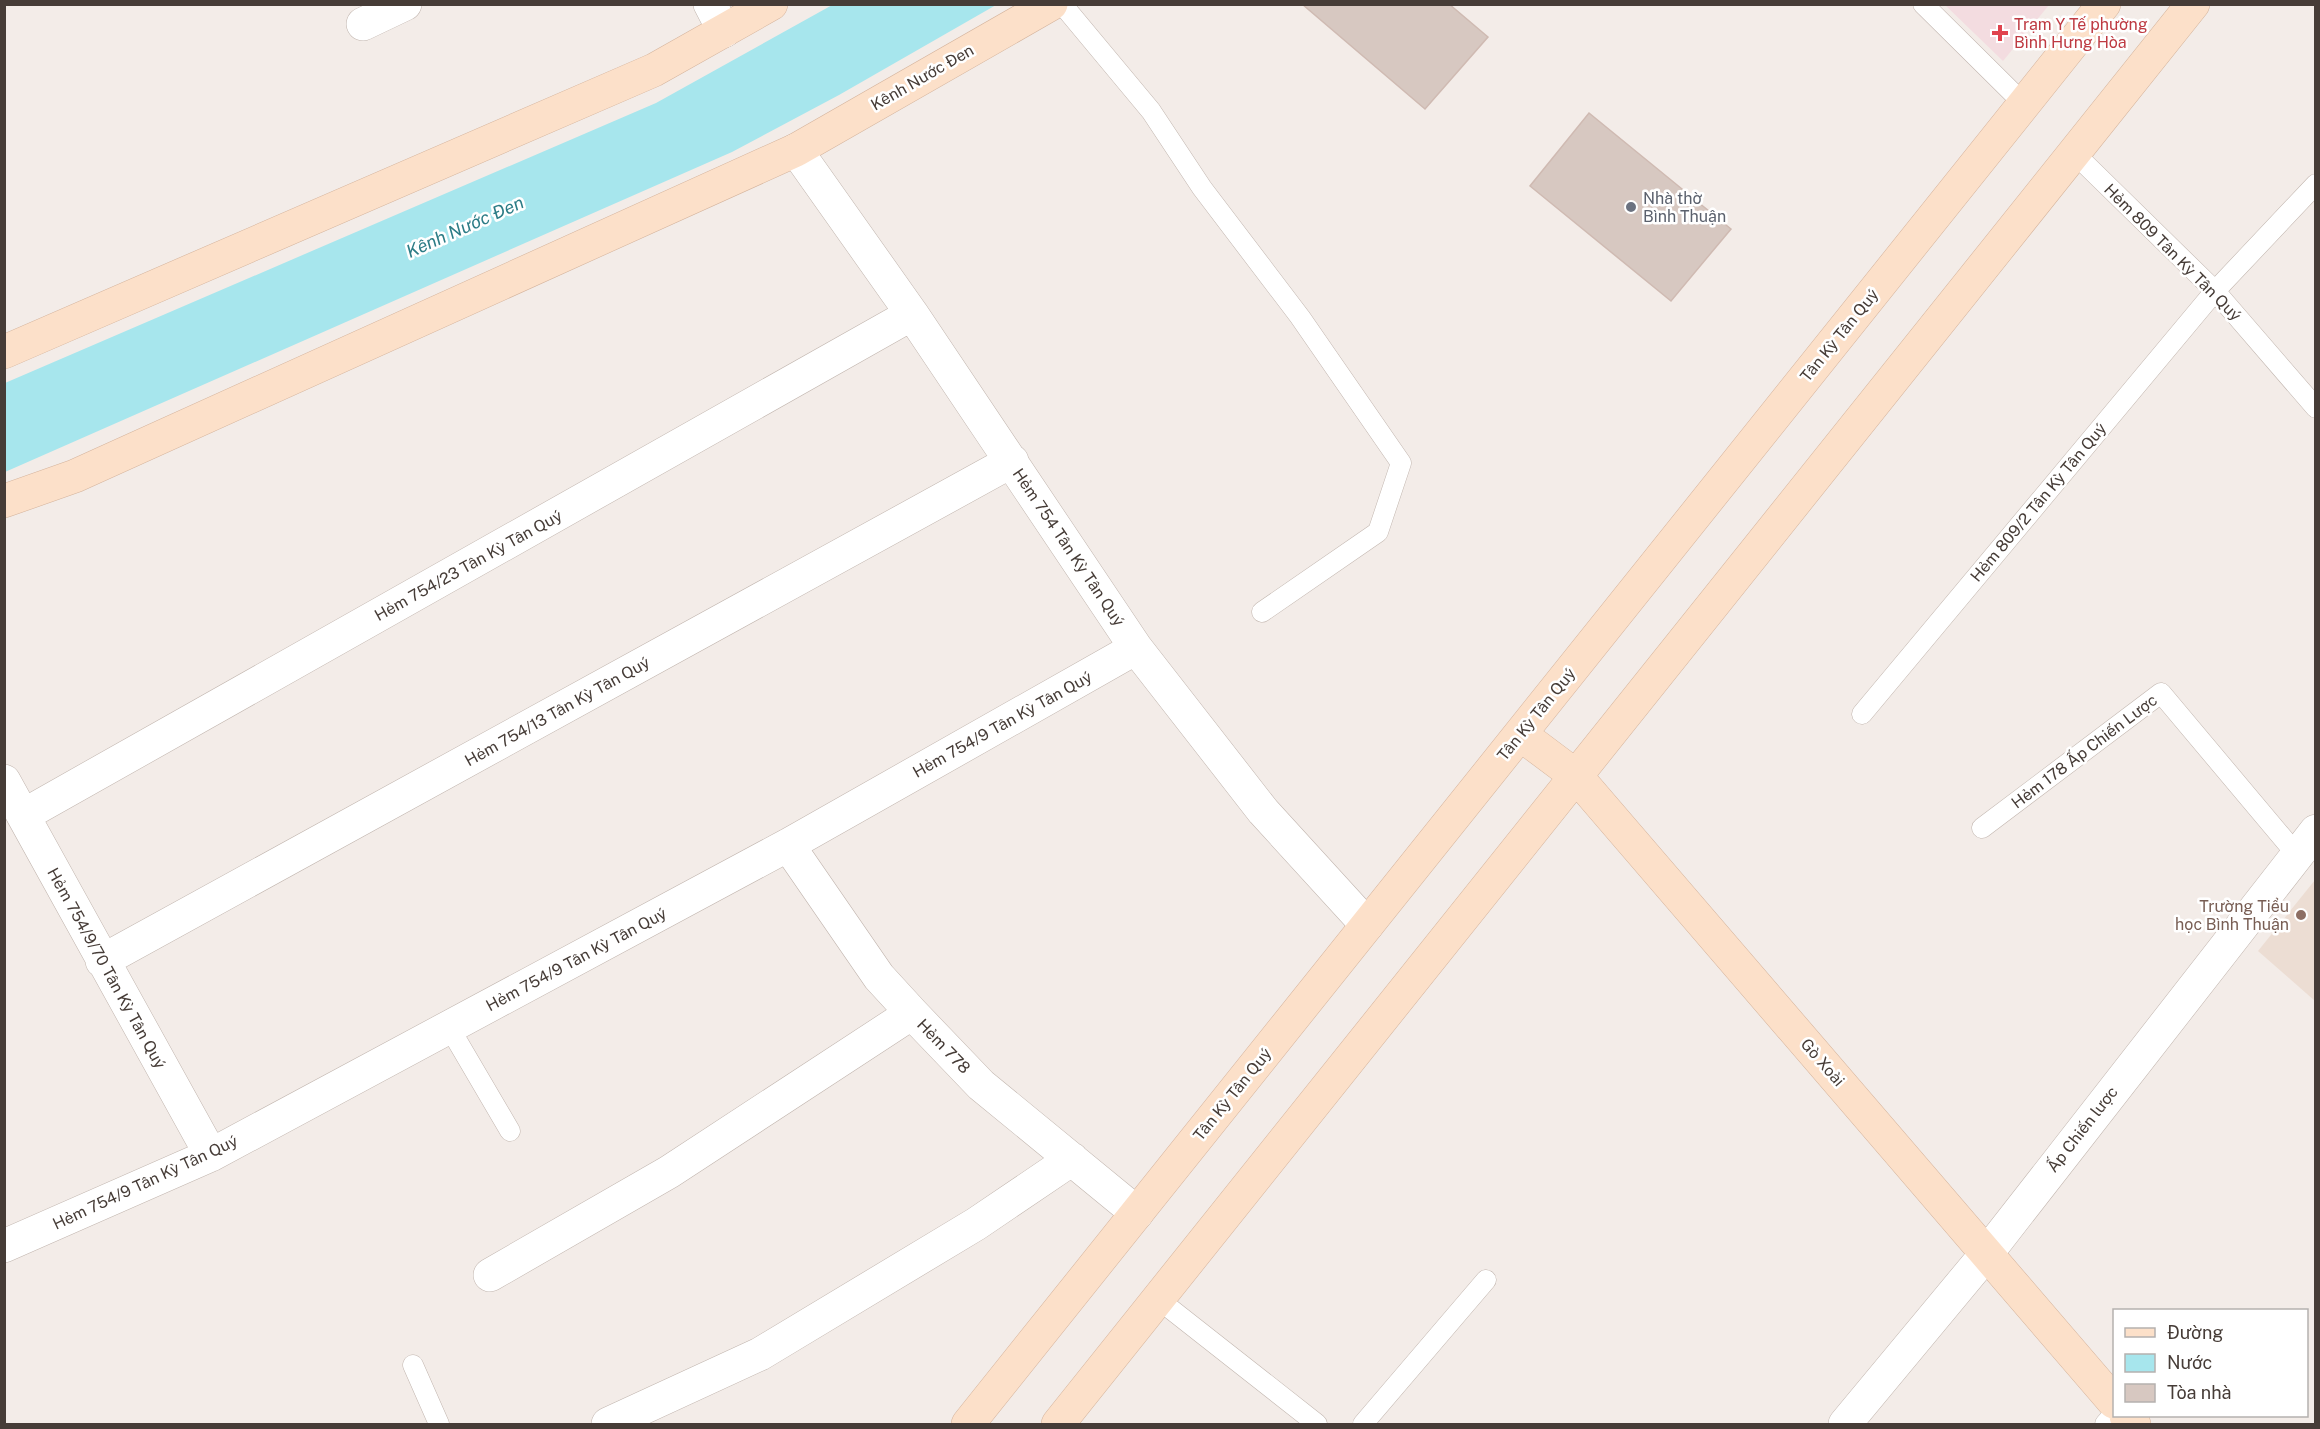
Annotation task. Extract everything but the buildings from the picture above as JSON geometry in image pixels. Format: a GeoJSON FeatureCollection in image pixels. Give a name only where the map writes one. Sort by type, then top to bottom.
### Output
{"type":"FeatureCollection","features":[{"type":"Feature","properties":{"kind":"main road"},"geometry":{"type":"LineString","coordinates":[[4,352],[654,70],[717,18],[771,4]]}},
{"type":"Feature","properties":{"kind":"main road","name":"Kênh Nước Đen"},"geometry":{"type":"LineString","coordinates":[[4,501],[75,476],[796,150],[1051,4]]}},
{"type":"Feature","properties":{"kind":"main road","name":"Tân Kỳ Tân Quý"},"geometry":{"type":"LineString","coordinates":[[968,1425],[2104,4]]}},
{"type":"Feature","properties":{"kind":"main road"},"geometry":{"type":"LineString","coordinates":[[1058,1425],[2193,4]]}},
{"type":"Feature","properties":{"kind":"main road","name":"Gò Xoài"},"geometry":{"type":"LineString","coordinates":[[1520,734],[1576,776],[2113,1400]]}},
{"type":"Feature","properties":{"kind":"street"},"geometry":{"type":"LineString","coordinates":[[363,24],[405,4]]}},
{"type":"Feature","properties":{"kind":"street","name":"Hẻm 754 Tân Kỳ Tân Quý"},"geometry":{"type":"LineString","coordinates":[[796,150],[912,314],[1136,648],[1263,811],[1367,925]]}},
{"type":"Feature","properties":{"kind":"street","name":"Hẻm 754/23 Tân Kỳ Tân Quý"},"geometry":{"type":"LineString","coordinates":[[24,815],[912,314]]}},
{"type":"Feature","properties":{"kind":"street","name":"Hẻm 754/13 Tân Kỳ Tân Quý"},"geometry":{"type":"LineString","coordinates":[[102,961],[1012,461]]}},
{"type":"Feature","properties":{"kind":"street","name":"Hẻm 754/9 Tân Kỳ Tân Quý"},"geometry":{"type":"LineString","coordinates":[[4,1246],[211,1155],[788,845],[1136,648]]}},
{"type":"Feature","properties":{"kind":"street","name":"Hẻm 754/9/70 Tân Kỳ Tân Quý"},"geometry":{"type":"LineString","coordinates":[[4,781],[211,1155]]}},
{"type":"Feature","properties":{"kind":"street","name":"Ấp Chiến lược"},"geometry":{"type":"LineString","coordinates":[[1845,1425],[1987,1253],[2306,843]]}},
{"type":"Feature","properties":{"kind":"street","name":"Hẻm 778"},"geometry":{"type":"LineString","coordinates":[[788,845],[879,977],[912,1013],[981,1085],[1137,1213]]}},
{"type":"Feature","properties":{"kind":"street"},"geometry":{"type":"LineString","coordinates":[[490,1275],[669,1172],[912,1013]]}},
{"type":"Feature","properties":{"kind":"street"},"geometry":{"type":"LineString","coordinates":[[608,1425],[760,1354],[976,1224],[1072,1159]]}},
{"type":"Feature","properties":{"kind":"lane"},"geometry":{"type":"LineString","coordinates":[[1062,4],[1151,111],[1202,188],[1300,317],[1401,463],[1378,532],[1262,612]]}},
{"type":"Feature","properties":{"kind":"lane"},"geometry":{"type":"LineString","coordinates":[[1923,4],[2024,104]]}},
{"type":"Feature","properties":{"kind":"lane","name":"Hẻm 809 Tân Kỳ Tân Quý"},"geometry":{"type":"LineString","coordinates":[[2074,153],[2215,291],[2316,408]]}},
{"type":"Feature","properties":{"kind":"lane","name":"Hẻm 809/2 Tân Kỳ Tân Quý"},"geometry":{"type":"LineString","coordinates":[[1862,714],[2215,291],[2316,184]]}},
{"type":"Feature","properties":{"kind":"lane","name":"Hẻm 178 Ấp Chiến Lược"},"geometry":{"type":"LineString","coordinates":[[1982,828],[2161,693],[2306,843]]}},
{"type":"Feature","properties":{"kind":"lane"},"geometry":{"type":"LineString","coordinates":[[449,1027],[510,1131]]}},
{"type":"Feature","properties":{"kind":"lane"},"geometry":{"type":"LineString","coordinates":[[1363,1425],[1486,1280]]}},
{"type":"Feature","properties":{"kind":"lane"},"geometry":{"type":"LineString","coordinates":[[1158,1299],[1317,1425]]}},
{"type":"Feature","properties":{"kind":"lane"},"geometry":{"type":"LineString","coordinates":[[413,1365],[439,1425]]}},
{"type":"Feature","properties":{"kind":"shaded area","name":"Trạm Y Tế phường Bình Hưng Hòa"},"geometry":{"type":"Polygon","coordinates":[[[1945,5],[2049,5],[2003,61],[1945,5]]]}},
{"type":"Feature","properties":{"kind":"shaded area","name":"Trường Tiểu học Bình Thuận"},"geometry":{"type":"Polygon","coordinates":[[[2315,880],[2315,1001],[2258,951],[2315,880]]]}},
{"type":"Feature","properties":{"kind":"water"},"geometry":{"type":"Polygon","coordinates":[[[834,4],[996,5],[839,95],[732,152],[5,472],[5,383],[656,103],[834,4]]]}},
{"type":"Feature","properties":{"kind":"place","name":"Trạm Y Tế phường Bình Hưng Hòa"},"geometry":{"type":"Point","coordinates":[2000,33]}},
{"type":"Feature","properties":{"kind":"place","name":"Nhà thờ Bình Thuận"},"geometry":{"type":"Point","coordinates":[1631,207]}},
{"type":"Feature","properties":{"kind":"place","name":"Trường Tiểu học Bình Thuận"},"geometry":{"type":"Point","coordinates":[2301,915]}}]}
